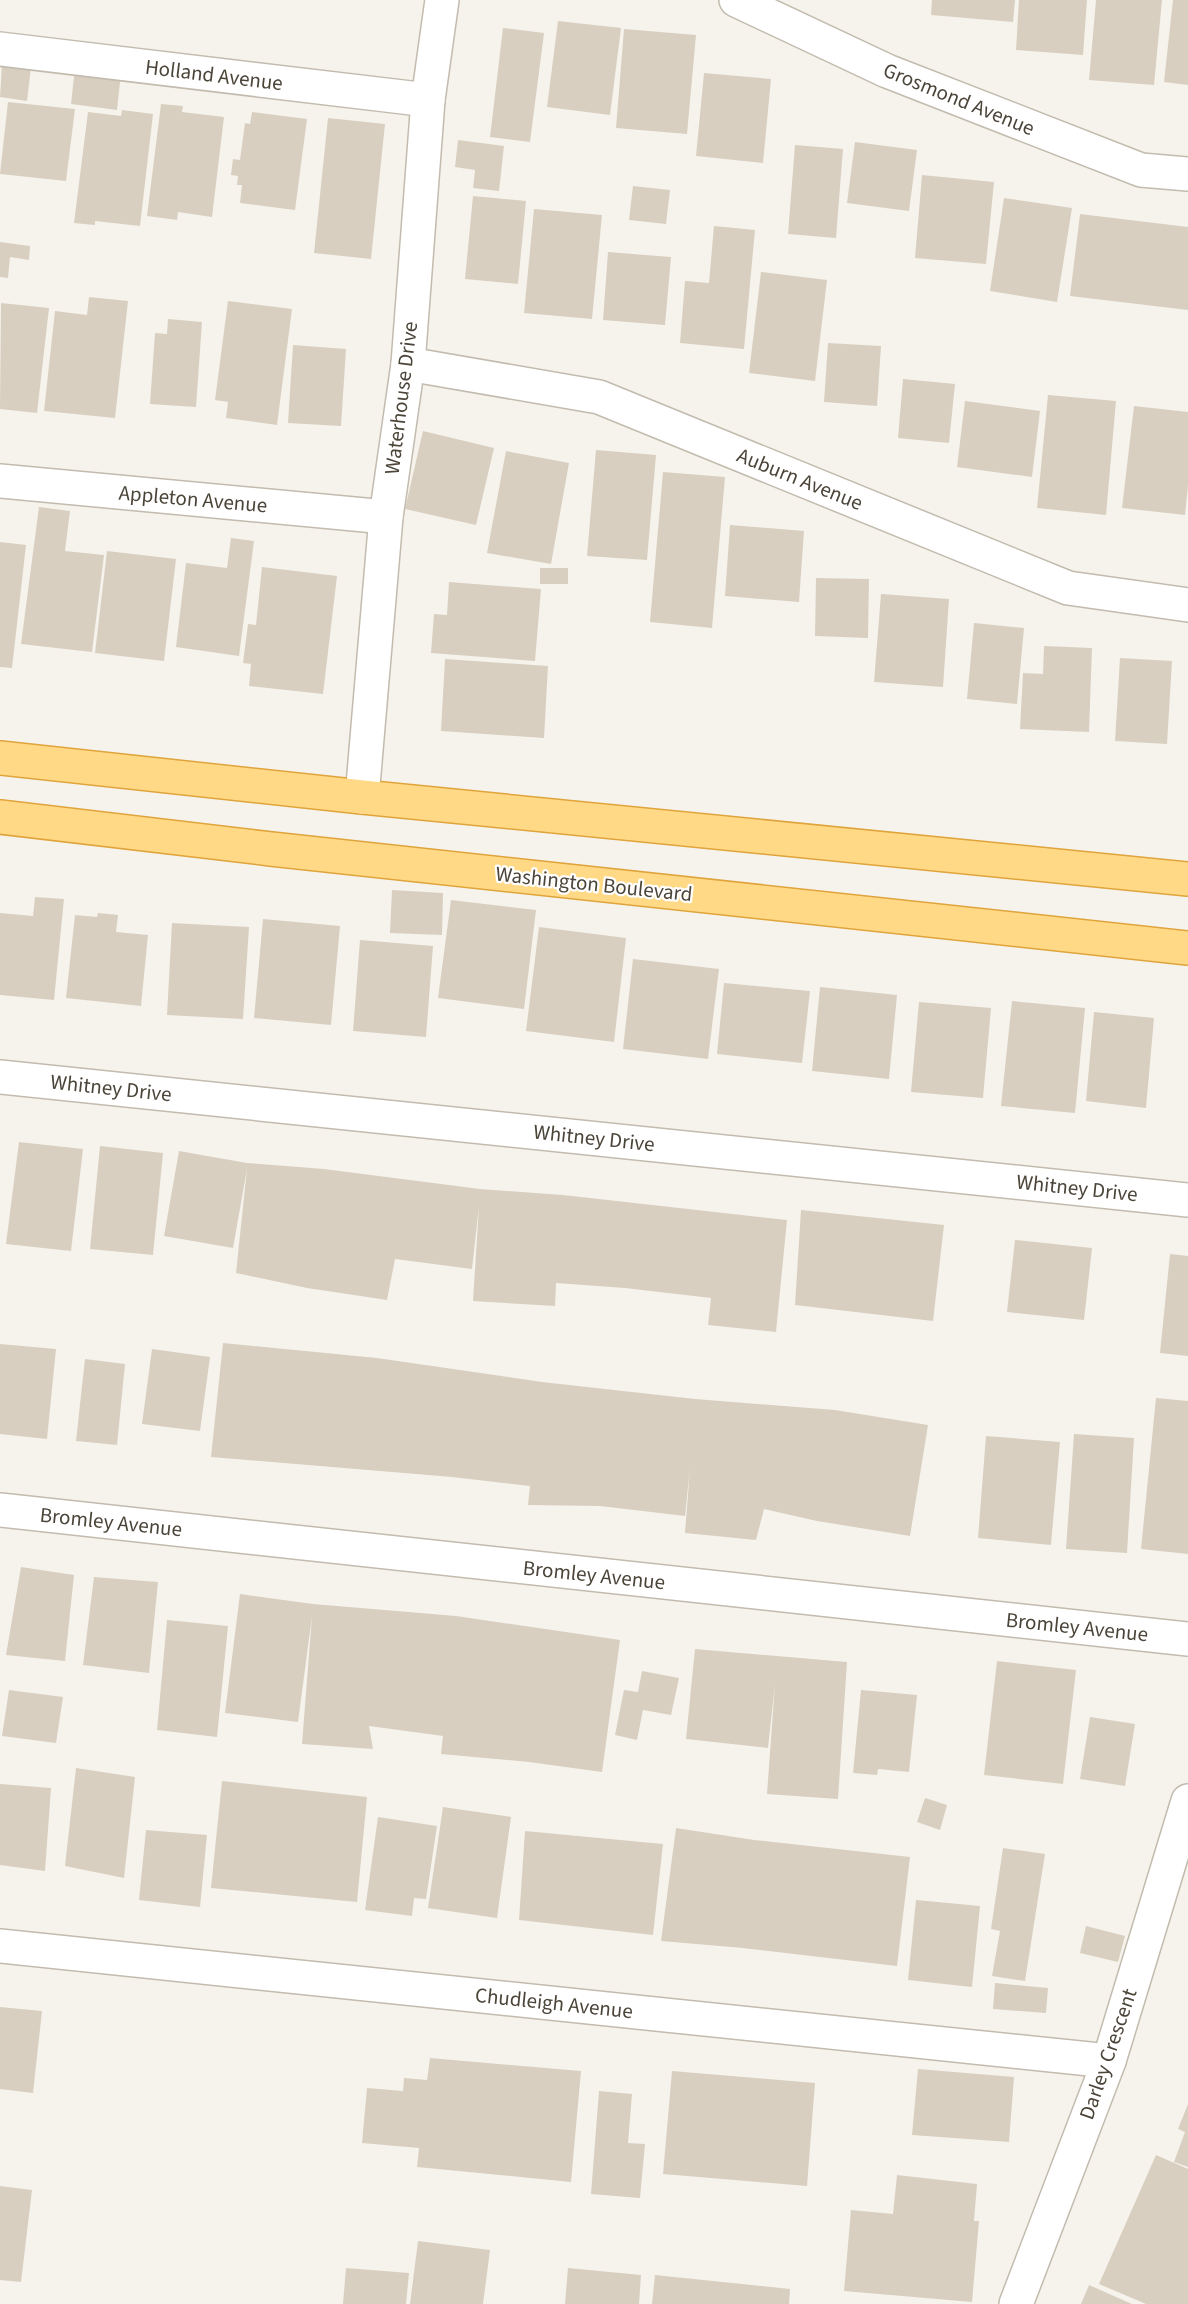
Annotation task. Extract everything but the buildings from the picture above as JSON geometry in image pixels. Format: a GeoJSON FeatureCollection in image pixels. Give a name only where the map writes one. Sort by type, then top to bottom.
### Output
{"type":"FeatureCollection","features":[{"type":"Feature","properties":{"kind":"highway"},"geometry":{"type":"LineString","coordinates":[[0,758],[362,797],[1188,879]]}},
{"type":"Feature","properties":{"kind":"highway","name":"Washington Boulevard"},"geometry":{"type":"LineString","coordinates":[[0,817],[271,849],[1188,948]]}},
{"type":"Feature","properties":{"kind":"street","name":"Waterhouse Drive"},"geometry":{"type":"LineString","coordinates":[[362,797],[386,517],[408,364],[428,100],[442,0]]}},
{"type":"Feature","properties":{"kind":"street","name":"Grosmond Avenue"},"geometry":{"type":"LineString","coordinates":[[736,0],[887,71],[1141,170],[1188,174]]}},
{"type":"Feature","properties":{"kind":"street","name":"Holland Avenue"},"geometry":{"type":"LineString","coordinates":[[0,49],[428,100]]}},
{"type":"Feature","properties":{"kind":"street","name":"Auburn Avenue"},"geometry":{"type":"LineString","coordinates":[[408,364],[599,398],[1068,588],[1188,605]]}},
{"type":"Feature","properties":{"kind":"street","name":"Appleton Avenue"},"geometry":{"type":"LineString","coordinates":[[0,481],[386,517]]}},
{"type":"Feature","properties":{"kind":"street","name":"Whitney Drive"},"geometry":{"type":"LineString","coordinates":[[0,1077],[1188,1200]]}},
{"type":"Feature","properties":{"kind":"street","name":"Bromley Avenue"},"geometry":{"type":"LineString","coordinates":[[0,1510],[1188,1640]]}},
{"type":"Feature","properties":{"kind":"street","name":"Darley Crescent"},"geometry":{"type":"LineString","coordinates":[[1016,2304],[1109,2061],[1188,1801]]}},
{"type":"Feature","properties":{"kind":"street","name":"Chudleigh Avenue"},"geometry":{"type":"LineString","coordinates":[[0,1946],[1109,2061]]}}]}
